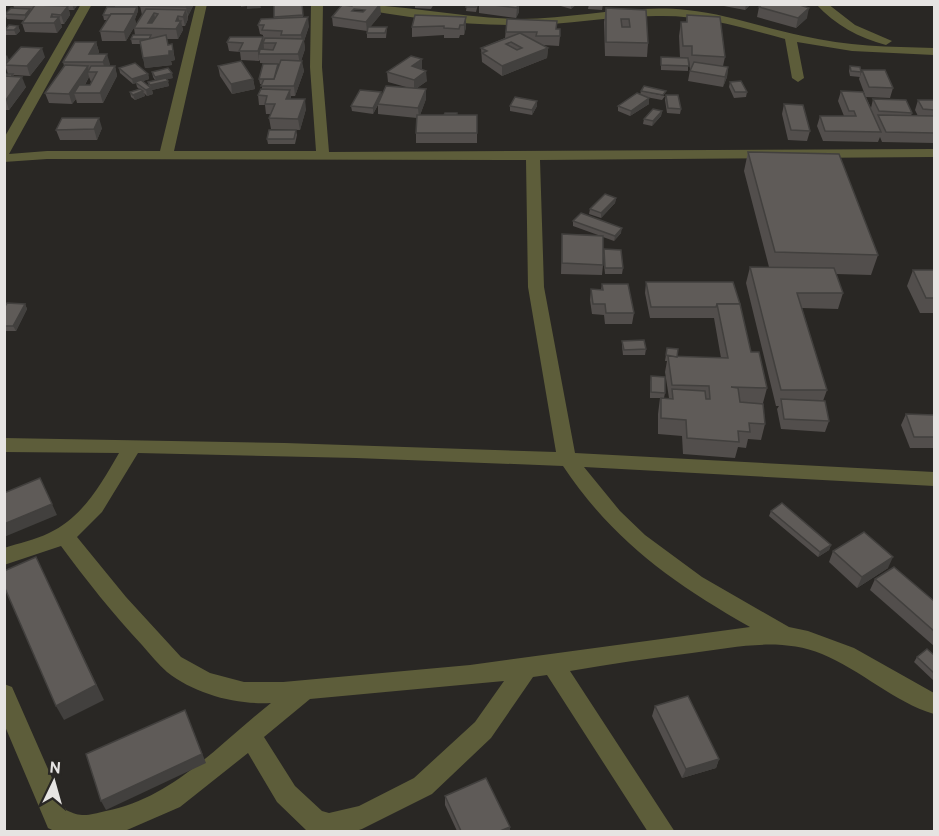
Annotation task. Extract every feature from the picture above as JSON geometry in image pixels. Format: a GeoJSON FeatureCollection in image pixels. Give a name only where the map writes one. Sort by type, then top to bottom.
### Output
{"type":"FeatureCollection","features":[{"type":"Feature","properties":{"kind":"street"},"geometry":{"type":"LineString","coordinates":[[4,151],[87,4]]}},
{"type":"Feature","properties":{"kind":"street"},"geometry":{"type":"LineString","coordinates":[[166,155],[202,4]]}},
{"type":"Feature","properties":{"kind":"street"},"geometry":{"type":"LineString","coordinates":[[317,4],[317,86],[323,155]]}},
{"type":"Feature","properties":{"kind":"street"},"geometry":{"type":"LineString","coordinates":[[348,4],[430,16],[494,21],[525,22],[654,12],[728,19]]}},
{"type":"Feature","properties":{"kind":"street"},"geometry":{"type":"LineString","coordinates":[[699,4],[728,19],[774,33],[837,46],[934,51]]}},
{"type":"Feature","properties":{"kind":"street"},"geometry":{"type":"LineString","coordinates":[[821,4],[850,28],[867,37]]}},
{"type":"Feature","properties":{"kind":"street"},"geometry":{"type":"LineString","coordinates":[[774,33],[867,37],[934,51]]}},
{"type":"Feature","properties":{"kind":"street"},"geometry":{"type":"LineString","coordinates":[[790,36],[798,78]]}},
{"type":"Feature","properties":{"kind":"street"},"geometry":{"type":"LineString","coordinates":[[4,158],[47,155],[533,156],[934,153]]}},
{"type":"Feature","properties":{"kind":"street"},"geometry":{"type":"LineString","coordinates":[[533,156],[536,287],[547,353],[568,459],[593,494],[616,519],[674,571],[726,604],[788,636],[819,644],[862,661],[911,694],[934,705]]}},
{"type":"Feature","properties":{"kind":"street"},"geometry":{"type":"LineString","coordinates":[[4,445],[368,451],[568,459],[934,479]]}},
{"type":"Feature","properties":{"kind":"street"},"geometry":{"type":"LineString","coordinates":[[4,556],[64,535],[84,522],[132,447]]}},
{"type":"Feature","properties":{"kind":"street"},"geometry":{"type":"LineString","coordinates":[[64,535],[130,619],[179,668],[207,683],[249,694],[276,695],[305,690],[526,668],[715,639],[788,636]]}},
{"type":"Feature","properties":{"kind":"street"},"geometry":{"type":"LineString","coordinates":[[552,663],[663,831]]}},
{"type":"Feature","properties":{"kind":"street"},"geometry":{"type":"LineString","coordinates":[[250,735],[286,794],[315,821],[329,825],[362,818],[423,786],[457,755],[483,730],[526,668]]}},
{"type":"Feature","properties":{"kind":"street"},"geometry":{"type":"LineString","coordinates":[[4,694],[57,819],[78,829],[118,821],[171,799],[223,760],[305,690]]}},
{"type":"Feature","properties":{"kind":"building"},"geometry":{"type":"Polygon","coordinates":[[[141,4],[187,4],[186,7],[140,6],[141,4]]]}},
{"type":"Feature","properties":{"kind":"building"},"geometry":{"type":"Polygon","coordinates":[[[302,4],[303,15],[274,17],[274,5],[302,4]]]}},
{"type":"Feature","properties":{"kind":"building"},"geometry":{"type":"Polygon","coordinates":[[[353,4],[380,4],[366,22],[332,17],[342,5],[352,6],[353,4]],[[354,9],[352,11],[363,12],[365,10],[354,9]]]}},
{"type":"Feature","properties":{"kind":"building"},"geometry":{"type":"Polygon","coordinates":[[[467,4],[477,4],[476,7],[466,7],[467,4]]]}},
{"type":"Feature","properties":{"kind":"building"},"geometry":{"type":"Polygon","coordinates":[[[486,4],[518,4],[517,8],[486,4]]]}},
{"type":"Feature","properties":{"kind":"building"},"geometry":{"type":"Polygon","coordinates":[[[763,4],[797,4],[809,8],[798,18],[759,7],[763,4]]]}},
{"type":"Feature","properties":{"kind":"building"},"geometry":{"type":"Polygon","coordinates":[[[35,5],[68,6],[61,15],[52,14],[51,17],[59,17],[54,23],[22,23],[35,5]]]}},
{"type":"Feature","properties":{"kind":"building"},"geometry":{"type":"Polygon","coordinates":[[[107,7],[137,7],[134,14],[103,15],[107,7]]]}},
{"type":"Feature","properties":{"kind":"building"},"geometry":{"type":"Polygon","coordinates":[[[11,8],[30,9],[25,15],[5,14],[11,8]]]}},
{"type":"Feature","properties":{"kind":"building"},"geometry":{"type":"Polygon","coordinates":[[[606,8],[646,10],[648,43],[606,42],[606,8]],[[621,19],[622,27],[630,27],[629,19],[621,19]]]}},
{"type":"Feature","properties":{"kind":"building"},"geometry":{"type":"Polygon","coordinates":[[[146,9],[186,10],[183,17],[178,16],[176,21],[181,21],[176,29],[134,28],[146,9]],[[154,13],[148,23],[152,23],[158,14],[154,13]]]}},
{"type":"Feature","properties":{"kind":"building"},"geometry":{"type":"Polygon","coordinates":[[[111,14],[134,14],[124,32],[100,31],[111,14]]]}},
{"type":"Feature","properties":{"kind":"building"},"geometry":{"type":"Polygon","coordinates":[[[415,15],[466,17],[464,25],[460,25],[459,29],[444,28],[444,26],[412,27],[415,15]]]}},
{"type":"Feature","properties":{"kind":"building"},"geometry":{"type":"Polygon","coordinates":[[[687,15],[720,17],[725,57],[692,55],[692,46],[683,46],[681,22],[687,22],[687,15]]]}},
{"type":"Feature","properties":{"kind":"building"},"geometry":{"type":"Polygon","coordinates":[[[308,17],[301,35],[281,35],[282,31],[262,30],[264,25],[258,25],[261,19],[308,17]]]}},
{"type":"Feature","properties":{"kind":"building"},"geometry":{"type":"Polygon","coordinates":[[[507,19],[557,21],[556,29],[560,29],[560,36],[536,36],[537,32],[506,32],[507,19]]]}},
{"type":"Feature","properties":{"kind":"building"},"geometry":{"type":"Polygon","coordinates":[[[9,25],[18,26],[14,30],[5,30],[9,25]]]}},
{"type":"Feature","properties":{"kind":"building"},"geometry":{"type":"Polygon","coordinates":[[[368,27],[387,27],[385,33],[367,33],[368,27]]]}},
{"type":"Feature","properties":{"kind":"building"},"geometry":{"type":"Polygon","coordinates":[[[520,33],[548,48],[502,66],[482,53],[487,51],[481,48],[520,33]],[[511,42],[506,44],[517,50],[522,48],[511,42]]]}},
{"type":"Feature","properties":{"kind":"building"},"geometry":{"type":"Polygon","coordinates":[[[133,35],[151,35],[149,39],[131,39],[133,35]]]}},
{"type":"Feature","properties":{"kind":"building"},"geometry":{"type":"Polygon","coordinates":[[[166,35],[168,45],[172,44],[173,51],[169,51],[169,55],[143,58],[140,41],[166,35]]]}},
{"type":"Feature","properties":{"kind":"building"},"geometry":{"type":"Polygon","coordinates":[[[230,37],[263,37],[258,51],[239,51],[243,43],[227,42],[230,37]]]}},
{"type":"Feature","properties":{"kind":"building"},"geometry":{"type":"Polygon","coordinates":[[[265,38],[304,39],[298,54],[259,54],[260,49],[273,50],[276,43],[263,43],[265,38]]]}},
{"type":"Feature","properties":{"kind":"building"},"geometry":{"type":"Polygon","coordinates":[[[75,42],[96,42],[89,54],[107,54],[103,62],[63,62],[75,42]]]}},
{"type":"Feature","properties":{"kind":"building"},"geometry":{"type":"Polygon","coordinates":[[[21,47],[42,48],[27,66],[5,65],[21,47]]]}},
{"type":"Feature","properties":{"kind":"building"},"geometry":{"type":"Polygon","coordinates":[[[411,56],[422,59],[412,66],[426,71],[414,80],[387,72],[411,56]]]}},
{"type":"Feature","properties":{"kind":"building"},"geometry":{"type":"Polygon","coordinates":[[[661,57],[688,58],[689,66],[661,65],[661,57]]]}},
{"type":"Feature","properties":{"kind":"building"},"geometry":{"type":"Polygon","coordinates":[[[281,60],[302,61],[294,86],[261,86],[264,79],[274,79],[281,60]]]}},
{"type":"Feature","properties":{"kind":"building"},"geometry":{"type":"Polygon","coordinates":[[[241,61],[253,79],[231,84],[218,66],[241,61]]]}},
{"type":"Feature","properties":{"kind":"building"},"geometry":{"type":"Polygon","coordinates":[[[694,62],[728,67],[725,77],[690,71],[694,62]]]}},
{"type":"Feature","properties":{"kind":"building"},"geometry":{"type":"Polygon","coordinates":[[[135,63],[148,74],[132,79],[119,68],[135,63]]]}},
{"type":"Feature","properties":{"kind":"building"},"geometry":{"type":"Polygon","coordinates":[[[263,64],[278,64],[274,79],[259,79],[263,64]]]}},
{"type":"Feature","properties":{"kind":"building"},"geometry":{"type":"Polygon","coordinates":[[[65,65],[88,66],[69,94],[45,93],[65,65]]]}},
{"type":"Feature","properties":{"kind":"building"},"geometry":{"type":"Polygon","coordinates":[[[91,66],[115,66],[100,93],[74,93],[79,85],[90,85],[97,72],[88,72],[91,66]]]}},
{"type":"Feature","properties":{"kind":"building"},"geometry":{"type":"Polygon","coordinates":[[[850,66],[860,67],[861,72],[851,71],[850,66]]]}},
{"type":"Feature","properties":{"kind":"building"},"geometry":{"type":"Polygon","coordinates":[[[168,68],[172,73],[155,77],[152,72],[168,68]]]}},
{"type":"Feature","properties":{"kind":"building"},"geometry":{"type":"Polygon","coordinates":[[[862,70],[885,70],[893,88],[869,87],[862,70]]]}},
{"type":"Feature","properties":{"kind":"building"},"geometry":{"type":"Polygon","coordinates":[[[4,76],[22,77],[6,100],[4,100],[4,76]]]}},
{"type":"Feature","properties":{"kind":"building"},"geometry":{"type":"Polygon","coordinates":[[[166,78],[168,81],[150,85],[148,82],[166,78]]]}},
{"type":"Feature","properties":{"kind":"building"},"geometry":{"type":"Polygon","coordinates":[[[141,80],[151,88],[146,90],[135,82],[141,80]]]}},
{"type":"Feature","properties":{"kind":"building"},"geometry":{"type":"Polygon","coordinates":[[[741,81],[747,92],[735,92],[730,82],[741,81]]]}},
{"type":"Feature","properties":{"kind":"building"},"geometry":{"type":"Polygon","coordinates":[[[386,86],[426,89],[418,108],[378,104],[386,86]]]}},
{"type":"Feature","properties":{"kind":"building"},"geometry":{"type":"Polygon","coordinates":[[[644,86],[666,91],[663,95],[641,91],[644,86]]]}},
{"type":"Feature","properties":{"kind":"building"},"geometry":{"type":"Polygon","coordinates":[[[140,89],[143,91],[133,95],[130,92],[140,89]]]}},
{"type":"Feature","properties":{"kind":"building"},"geometry":{"type":"Polygon","coordinates":[[[261,89],[290,90],[286,99],[305,99],[298,119],[269,118],[275,104],[265,104],[267,96],[258,95],[261,89]]]}},
{"type":"Feature","properties":{"kind":"building"},"geometry":{"type":"Polygon","coordinates":[[[360,90],[381,92],[373,108],[351,106],[360,90]]]}},
{"type":"Feature","properties":{"kind":"building"},"geometry":{"type":"Polygon","coordinates":[[[841,91],[863,92],[881,132],[825,131],[820,116],[856,116],[854,111],[849,111],[841,91]]]}},
{"type":"Feature","properties":{"kind":"building"},"geometry":{"type":"Polygon","coordinates":[[[637,93],[649,98],[631,111],[618,106],[637,93]]]}},
{"type":"Feature","properties":{"kind":"building"},"geometry":{"type":"Polygon","coordinates":[[[666,95],[678,95],[681,109],[668,108],[666,95]]]}},
{"type":"Feature","properties":{"kind":"building"},"geometry":{"type":"Polygon","coordinates":[[[515,97],[537,101],[532,110],[510,106],[515,97]]]}},
{"type":"Feature","properties":{"kind":"building"},"geometry":{"type":"Polygon","coordinates":[[[873,99],[906,100],[912,113],[879,111],[873,99]]]}},
{"type":"Feature","properties":{"kind":"building"},"geometry":{"type":"Polygon","coordinates":[[[918,100],[934,100],[934,110],[923,109],[918,100]]]}},
{"type":"Feature","properties":{"kind":"building"},"geometry":{"type":"Polygon","coordinates":[[[784,104],[803,105],[810,131],[791,130],[784,104]]]}},
{"type":"Feature","properties":{"kind":"building"},"geometry":{"type":"Polygon","coordinates":[[[653,109],[662,111],[653,121],[644,119],[653,109]]]}},
{"type":"Feature","properties":{"kind":"building"},"geometry":{"type":"Polygon","coordinates":[[[445,113],[457,113],[457,115],[444,115],[445,113]]]}},
{"type":"Feature","properties":{"kind":"building"},"geometry":{"type":"Polygon","coordinates":[[[417,115],[477,115],[477,133],[416,133],[417,115]]]}},
{"type":"Feature","properties":{"kind":"building"},"geometry":{"type":"Polygon","coordinates":[[[878,115],[934,116],[934,133],[886,132],[878,115]]]}},
{"type":"Feature","properties":{"kind":"building"},"geometry":{"type":"Polygon","coordinates":[[[62,118],[99,118],[94,129],[56,130],[62,118]]]}},
{"type":"Feature","properties":{"kind":"building"},"geometry":{"type":"Polygon","coordinates":[[[269,130],[296,130],[294,139],[267,139],[269,130]]]}},
{"type":"Feature","properties":{"kind":"building"},"geometry":{"type":"Polygon","coordinates":[[[748,152],[839,154],[878,255],[775,252],[748,152]]]}},
{"type":"Feature","properties":{"kind":"building"},"geometry":{"type":"Polygon","coordinates":[[[605,194],[616,198],[601,213],[590,209],[605,194]]]}},
{"type":"Feature","properties":{"kind":"building"},"geometry":{"type":"Polygon","coordinates":[[[581,213],[622,228],[615,236],[573,221],[581,213]]]}},
{"type":"Feature","properties":{"kind":"building"},"geometry":{"type":"Polygon","coordinates":[[[562,234],[603,236],[603,265],[562,263],[562,234]]]}},
{"type":"Feature","properties":{"kind":"building"},"geometry":{"type":"Polygon","coordinates":[[[604,249],[621,250],[623,268],[605,268],[604,249]]]}},
{"type":"Feature","properties":{"kind":"building"},"geometry":{"type":"Polygon","coordinates":[[[750,267],[834,268],[843,293],[797,293],[827,390],[781,390],[750,267]]]}},
{"type":"Feature","properties":{"kind":"building"},"geometry":{"type":"Polygon","coordinates":[[[913,270],[934,270],[934,298],[926,298],[913,270]]]}},
{"type":"Feature","properties":{"kind":"building"},"geometry":{"type":"Polygon","coordinates":[[[646,282],[733,282],[740,304],[717,304],[716,307],[651,307],[646,282]]]}},
{"type":"Feature","properties":{"kind":"building"},"geometry":{"type":"Polygon","coordinates":[[[602,284],[628,284],[634,313],[606,313],[605,304],[593,304],[591,289],[603,290],[602,284]]]}},
{"type":"Feature","properties":{"kind":"building"},"geometry":{"type":"Polygon","coordinates":[[[7,303],[25,304],[13,326],[4,326],[4,308],[7,303]]]}},
{"type":"Feature","properties":{"kind":"building"},"geometry":{"type":"Polygon","coordinates":[[[717,304],[740,304],[751,352],[759,352],[767,388],[731,387],[738,388],[740,402],[763,404],[765,424],[749,423],[750,432],[738,431],[739,442],[687,438],[686,420],[661,418],[661,398],[673,399],[672,389],[705,391],[706,399],[710,399],[709,386],[672,385],[668,356],[728,358],[717,304]]]}},
{"type":"Feature","properties":{"kind":"building"},"geometry":{"type":"Polygon","coordinates":[[[644,340],[646,349],[624,350],[622,341],[644,340]]]}},
{"type":"Feature","properties":{"kind":"building"},"geometry":{"type":"Polygon","coordinates":[[[667,348],[678,349],[677,357],[666,355],[667,348]]]}},
{"type":"Feature","properties":{"kind":"building"},"geometry":{"type":"Polygon","coordinates":[[[651,376],[665,377],[665,393],[651,392],[651,376]]]}},
{"type":"Feature","properties":{"kind":"building"},"geometry":{"type":"Polygon","coordinates":[[[781,399],[825,401],[829,421],[784,419],[781,399]]]}},
{"type":"Feature","properties":{"kind":"building"},"geometry":{"type":"Polygon","coordinates":[[[906,414],[934,415],[934,437],[914,437],[906,414]]]}},
{"type":"Feature","properties":{"kind":"building"},"geometry":{"type":"Polygon","coordinates":[[[40,478],[52,504],[4,524],[4,493],[40,478]]]}},
{"type":"Feature","properties":{"kind":"building"},"geometry":{"type":"Polygon","coordinates":[[[782,503],[831,545],[820,552],[771,511],[782,503]]]}},
{"type":"Feature","properties":{"kind":"building"},"geometry":{"type":"Polygon","coordinates":[[[864,532],[893,557],[862,577],[833,551],[864,532]]]}},
{"type":"Feature","properties":{"kind":"building"},"geometry":{"type":"Polygon","coordinates":[[[36,557],[96,685],[56,706],[4,586],[4,571],[36,557]]]}},
{"type":"Feature","properties":{"kind":"building"},"geometry":{"type":"Polygon","coordinates":[[[894,567],[934,601],[934,631],[875,579],[894,567]]]}},
{"type":"Feature","properties":{"kind":"building"},"geometry":{"type":"Polygon","coordinates":[[[927,649],[934,655],[934,673],[917,657],[927,649]]]}},
{"type":"Feature","properties":{"kind":"building"},"geometry":{"type":"Polygon","coordinates":[[[688,696],[719,759],[686,769],[655,706],[688,696]]]}},
{"type":"Feature","properties":{"kind":"building"},"geometry":{"type":"Polygon","coordinates":[[[185,710],[202,754],[101,801],[86,754],[185,710]]]}},
{"type":"Feature","properties":{"kind":"building"},"geometry":{"type":"Polygon","coordinates":[[[486,778],[510,827],[500,831],[461,831],[445,796],[486,778]]]}}]}
